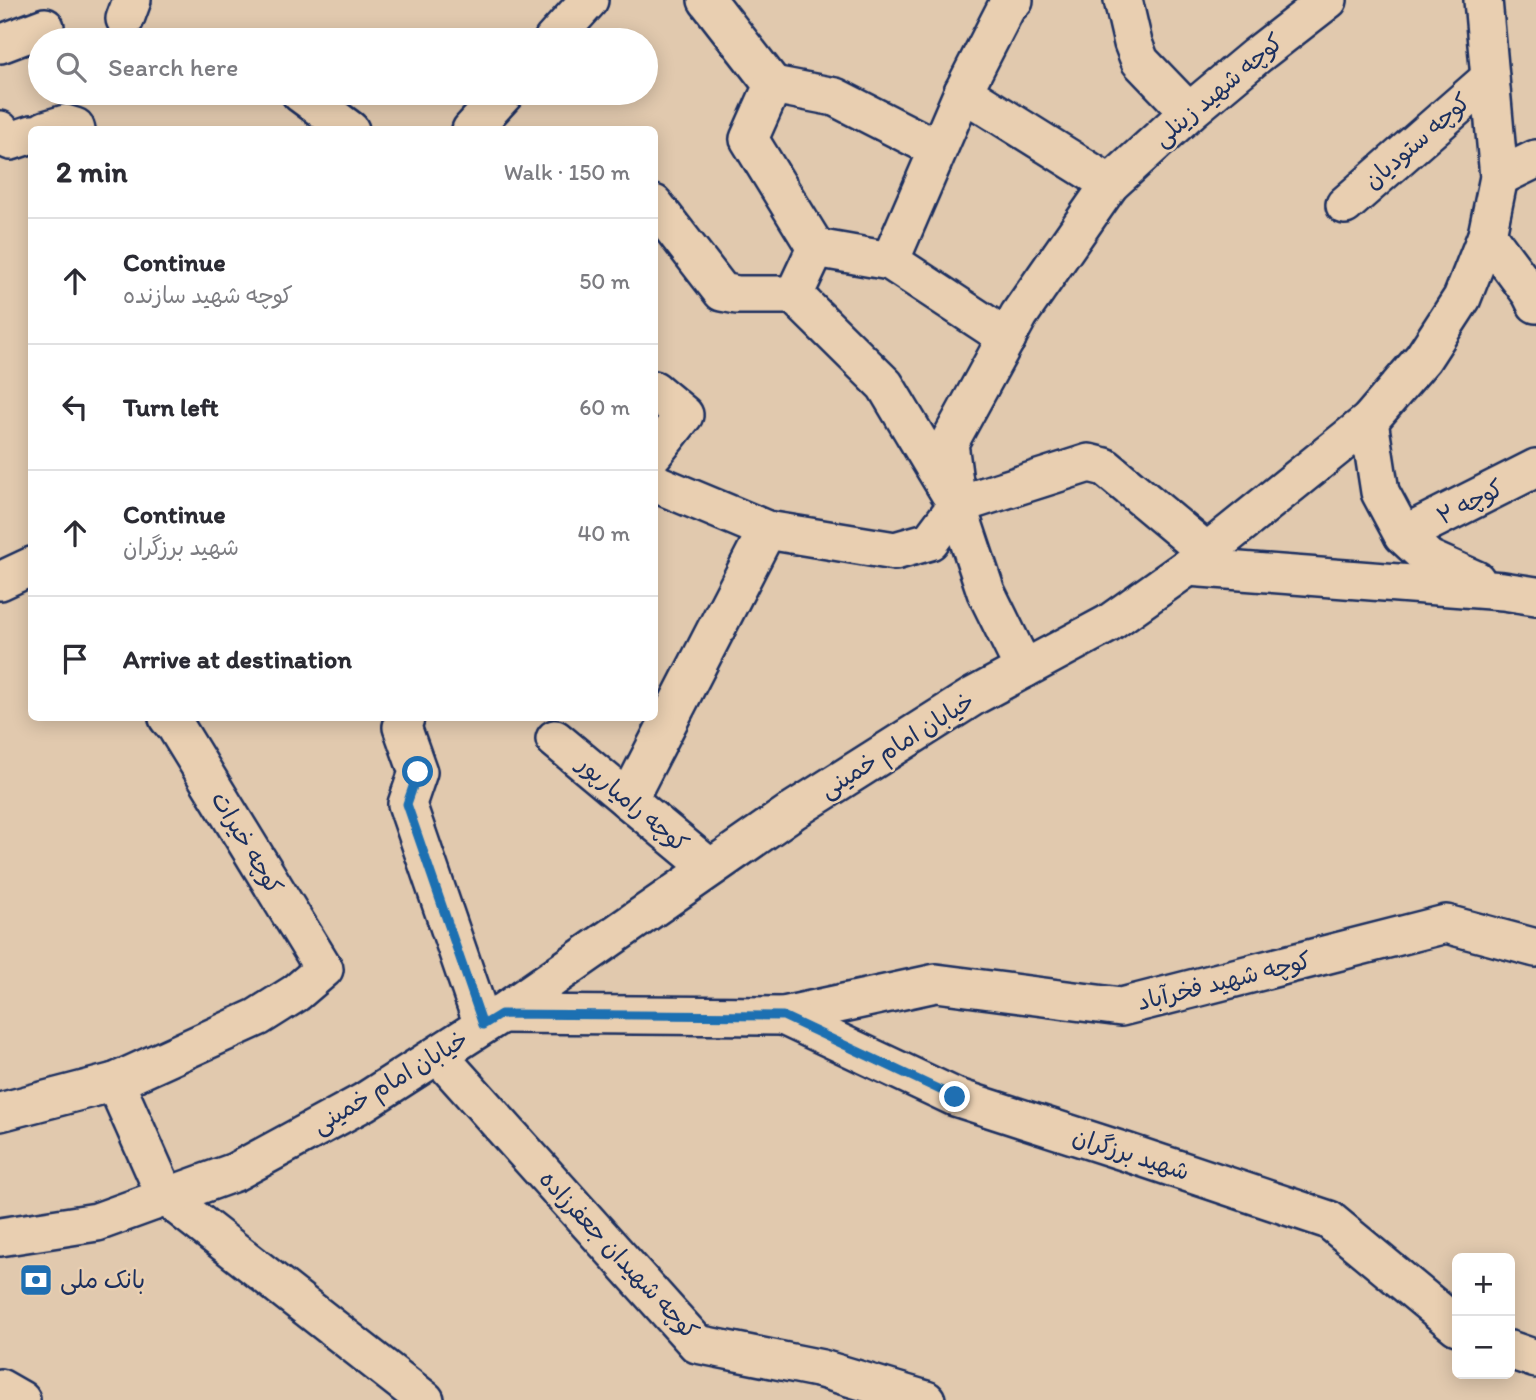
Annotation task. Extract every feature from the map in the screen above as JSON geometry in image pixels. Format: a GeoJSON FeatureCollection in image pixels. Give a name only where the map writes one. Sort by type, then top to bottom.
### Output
{"type":"FeatureCollection","features":[{"type":"Feature","properties":{"kind":"street"},"geometry":{"type":"LineString","coordinates":[[564,28],[589,0]]}},
{"type":"Feature","properties":{"kind":"street"},"geometry":{"type":"LineString","coordinates":[[707,0],[773,85],[835,97],[937,149]]}},
{"type":"Feature","properties":{"kind":"street"},"geometry":{"type":"LineString","coordinates":[[890,261],[963,92],[1006,8],[1014,0]]}},
{"type":"Feature","properties":{"kind":"street"},"geometry":{"type":"LineString","coordinates":[[1123,0],[1140,61],[1189,112]]}},
{"type":"Feature","properties":{"kind":"street","name":"کوچه شهید زینلی"},"geometry":{"type":"LineString","coordinates":[[957,505],[949,443],[1019,314],[1110,184],[1189,112],[1328,0]]}},
{"type":"Feature","properties":{"kind":"street","name":"خیابان امام خمینی"},"geometry":{"type":"LineString","coordinates":[[0,1237],[97,1222],[235,1172],[364,1102],[492,1020],[805,803],[974,696],[1108,624],[1198,560],[1369,421],[1423,358],[1462,298],[1487,235],[1499,177],[1483,0]]}},
{"type":"Feature","properties":{"kind":"street"},"geometry":{"type":"LineString","coordinates":[[0,44],[28,33]]}},
{"type":"Feature","properties":{"kind":"street","name":"کوچه ستودیان"},"geometry":{"type":"LineString","coordinates":[[1345,205],[1490,78]]}},
{"type":"Feature","properties":{"kind":"street"},"geometry":{"type":"LineString","coordinates":[[773,85],[748,139],[816,248],[890,261],[1007,338]]}},
{"type":"Feature","properties":{"kind":"street"},"geometry":{"type":"LineString","coordinates":[[963,92],[1110,184]]}},
{"type":"Feature","properties":{"kind":"street"},"geometry":{"type":"LineString","coordinates":[[316,105],[345,126]]}},
{"type":"Feature","properties":{"kind":"street"},"geometry":{"type":"LineString","coordinates":[[475,126],[494,105]]}},
{"type":"Feature","properties":{"kind":"street"},"geometry":{"type":"LineString","coordinates":[[0,130],[2,137],[11,141],[28,135]]}},
{"type":"Feature","properties":{"kind":"street"},"geometry":{"type":"LineString","coordinates":[[1499,177],[1536,159]]}},
{"type":"Feature","properties":{"kind":"street"},"geometry":{"type":"LineString","coordinates":[[658,209],[722,292],[737,295],[794,295],[885,385],[957,505],[986,592],[1024,669]]}},
{"type":"Feature","properties":{"kind":"street"},"geometry":{"type":"LineString","coordinates":[[1487,235],[1534,296]]}},
{"type":"Feature","properties":{"kind":"street"},"geometry":{"type":"LineString","coordinates":[[794,295],[816,248]]}},
{"type":"Feature","properties":{"kind":"street"},"geometry":{"type":"LineString","coordinates":[[658,393],[684,415],[658,470]]}},
{"type":"Feature","properties":{"kind":"street"},"geometry":{"type":"LineString","coordinates":[[1369,421],[1380,492],[1403,535],[1429,559],[1519,594]]}},
{"type":"Feature","properties":{"kind":"street"},"geometry":{"type":"LineString","coordinates":[[658,477],[768,530],[895,551],[930,541],[957,505],[1089,463],[1105,467],[1198,560],[1519,594]]}},
{"type":"Feature","properties":{"kind":"street","name":"کوچه ۲"},"geometry":{"type":"LineString","coordinates":[[1403,535],[1536,468]]}},
{"type":"Feature","properties":{"kind":"street"},"geometry":{"type":"LineString","coordinates":[[628,800],[768,530]]}},
{"type":"Feature","properties":{"kind":"street"},"geometry":{"type":"LineString","coordinates":[[0,582],[28,568]]}},
{"type":"Feature","properties":{"kind":"street","name":"کوچه خیرات"},"geometry":{"type":"LineString","coordinates":[[114,1082],[258,1017],[296,993],[324,969],[171,721]]}},
{"type":"Feature","properties":{"kind":"street"},"geometry":{"type":"LineString","coordinates":[[403,722],[418,772],[407,804],[492,1020],[783,1016]]}},
{"type":"Feature","properties":{"kind":"street","name":"کوچه رامیارپور"},"geometry":{"type":"LineString","coordinates":[[555,739],[710,869]]}},
{"type":"Feature","properties":{"kind":"street","name":"کوچه شهید فخرآباد"},"geometry":{"type":"LineString","coordinates":[[783,1016],[936,983],[1121,1007],[1446,924],[1536,948]]}},
{"type":"Feature","properties":{"kind":"street","name":"شهید برزگران"},"geometry":{"type":"LineString","coordinates":[[783,1016],[955,1097],[1329,1220],[1452,1322]]}},
{"type":"Feature","properties":{"kind":"street","name":"کوچه شهیدان جعفرزاده"},"geometry":{"type":"LineString","coordinates":[[438,1055],[696,1344],[822,1369],[926,1400]]}},
{"type":"Feature","properties":{"kind":"street"},"geometry":{"type":"LineString","coordinates":[[0,1112],[114,1082],[166,1197],[425,1400]]}},
{"type":"Feature","properties":{"kind":"street"},"geometry":{"type":"LineString","coordinates":[[1515,1352],[1536,1359]]}},
{"type":"Feature","properties":{"kind":"street"},"geometry":{"type":"LineString","coordinates":[[0,1388],[21,1400]]}},
{"type":"Feature","properties":{"kind":"place","name":"بانک ملی"},"geometry":{"type":"Point","coordinates":[36,1280]}},
{"type":"Feature","properties":{"kind":"route"},"geometry":{"type":"LineString","coordinates":[[418,772],[407,804],[483,1025],[501,1014],[783,1016],[955,1097]]}}]}
